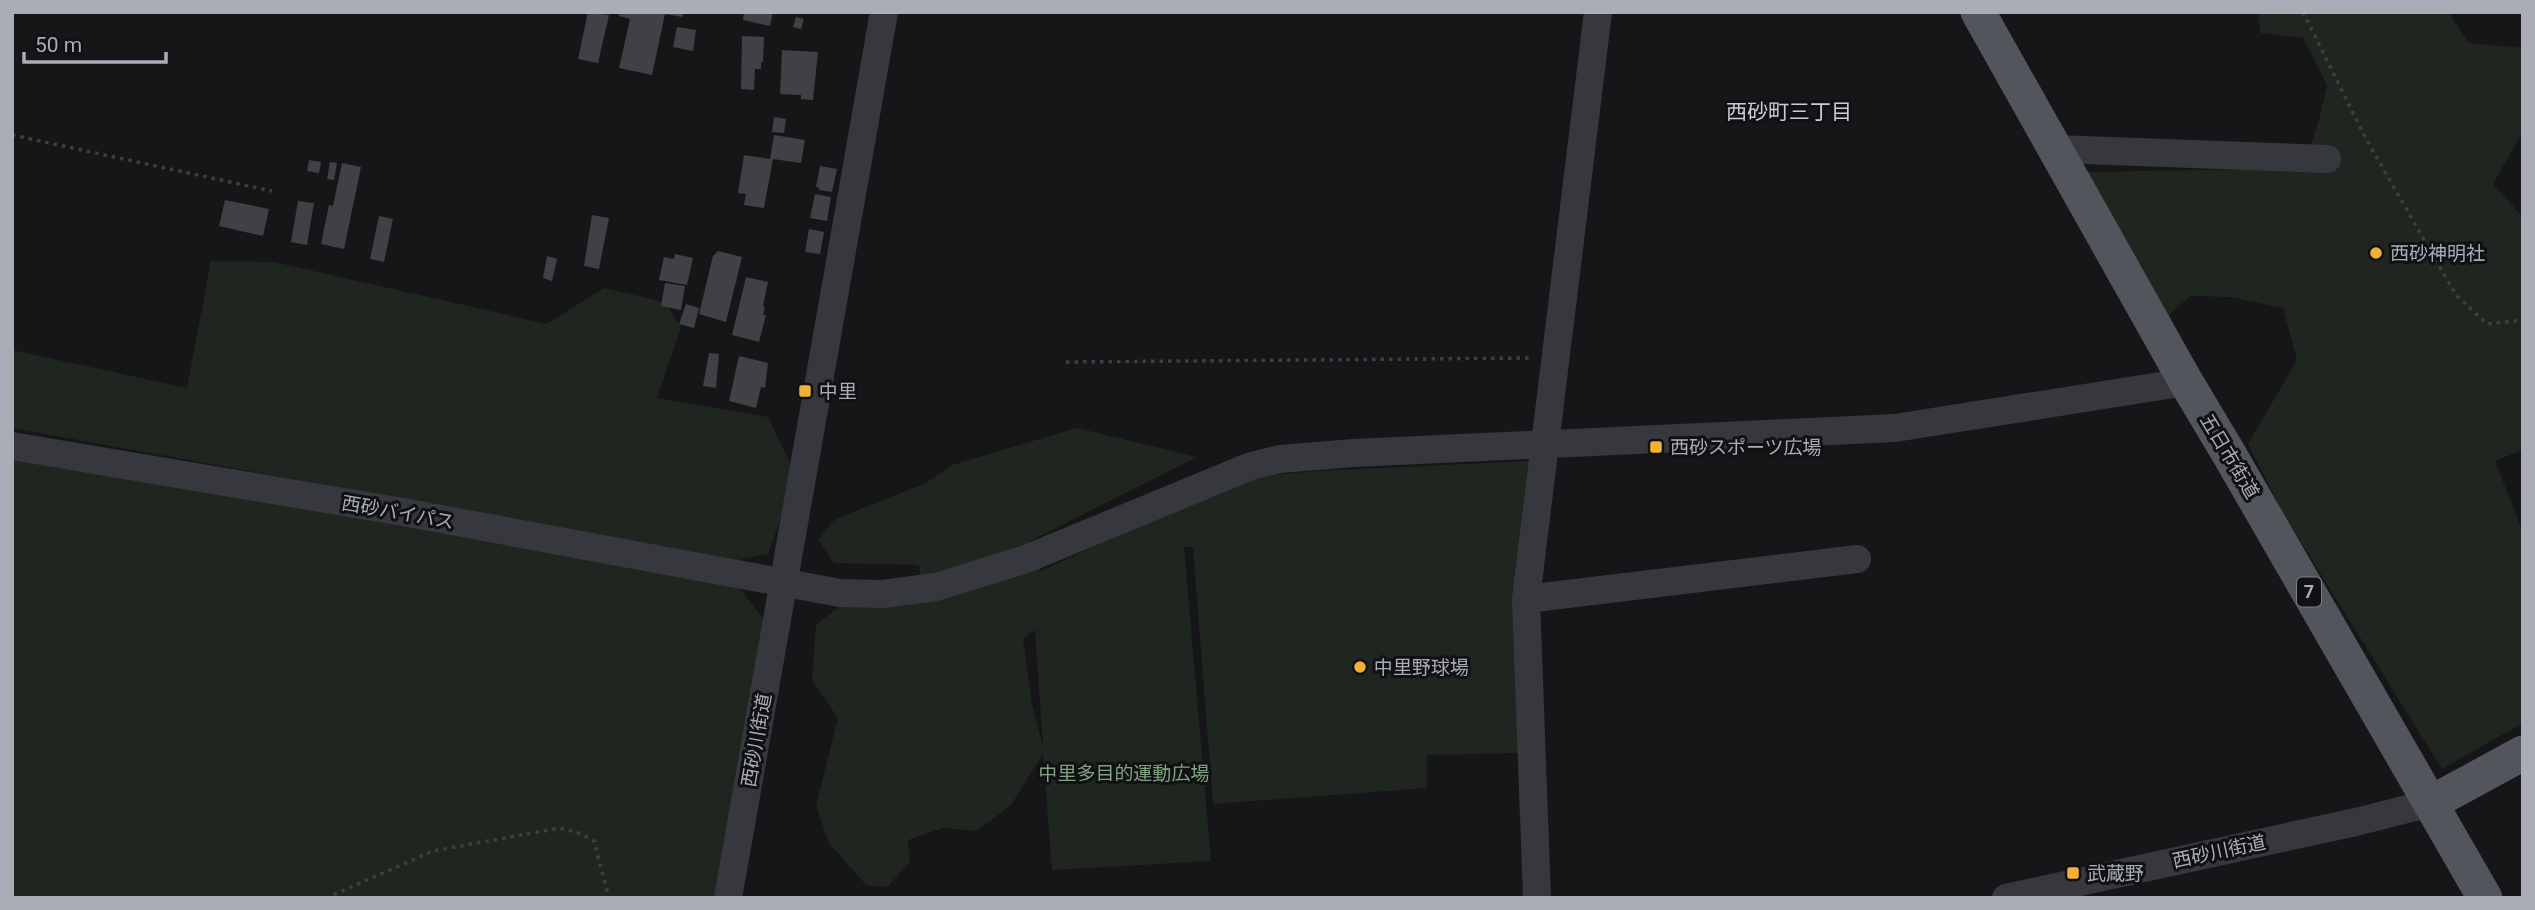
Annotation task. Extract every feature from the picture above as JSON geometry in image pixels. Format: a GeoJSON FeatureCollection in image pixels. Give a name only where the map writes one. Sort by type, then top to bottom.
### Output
{"type":"FeatureCollection","features":[{"type":"Feature","properties":{"kind":"main road","name":"五日市街道"},"geometry":{"type":"LineString","coordinates":[[1978,12],[2186,382],[2485,898]]}},
{"type":"Feature","properties":{"kind":"main road"},"geometry":{"type":"LineString","coordinates":[[2431,803],[2523,752]]}},
{"type":"Feature","properties":{"kind":"street","name":"西砂川街道"},"geometry":{"type":"LineString","coordinates":[[728,898],[884,12]]}},
{"type":"Feature","properties":{"kind":"street"},"geometry":{"type":"LineString","coordinates":[[1537,898],[1526,598],[1598,12]]}},
{"type":"Feature","properties":{"kind":"street"},"geometry":{"type":"LineString","coordinates":[[2056,149],[2327,159]]}},
{"type":"Feature","properties":{"kind":"street","name":"西砂バイパス"},"geometry":{"type":"LineString","coordinates":[[12,446],[403,512],[839,593],[883,594],[936,587],[1026,559],[1225,475],[1280,460],[1354,453],[1895,428],[2186,382]]}},
{"type":"Feature","properties":{"kind":"street"},"geometry":{"type":"LineString","coordinates":[[1526,598],[1857,559]]}},
{"type":"Feature","properties":{"kind":"street","name":"西砂川街道"},"geometry":{"type":"LineString","coordinates":[[2006,898],[2356,822],[2431,803]]}},
{"type":"Feature","properties":{"kind":"path"},"geometry":{"type":"LineString","coordinates":[[2303,12],[2366,139],[2456,295],[2487,324],[2523,320]]}},
{"type":"Feature","properties":{"kind":"path"},"geometry":{"type":"LineString","coordinates":[[12,135],[272,191]]}},
{"type":"Feature","properties":{"kind":"path"},"geometry":{"type":"LineString","coordinates":[[1066,362],[1556,358]]}},
{"type":"Feature","properties":{"kind":"path"},"geometry":{"type":"LineString","coordinates":[[326,898],[433,851],[560,828],[582,834],[594,841],[609,898]]}},
{"type":"Feature","properties":{"kind":"green space"},"geometry":{"type":"Polygon","coordinates":[[[2258,12],[2453,12],[2450,15],[2469,43],[2523,48],[2523,131],[2493,184],[2523,217],[2523,450],[2495,461],[2523,532],[2523,723],[2442,769],[2284,515],[2248,444],[2297,360],[2283,308],[2231,297],[2190,296],[2168,316],[2087,172],[2303,168],[2327,85],[2303,38],[2261,33],[2258,12]]]}},
{"type":"Feature","properties":{"kind":"green space"},"geometry":{"type":"Polygon","coordinates":[[[211,261],[274,262],[547,324],[604,288],[664,302],[681,327],[657,398],[768,417],[796,476],[768,554],[738,560],[12,428],[12,350],[187,388],[211,261]]]}},
{"type":"Feature","properties":{"kind":"green space","name":"中里多目的運動広場"},"geometry":{"type":"Polygon","coordinates":[[[1077,428],[1197,457],[1030,541],[1041,571],[1241,478],[1315,471],[1531,461],[1519,753],[1427,755],[1427,788],[1213,804],[1193,547],[1184,547],[1211,861],[1052,870],[1043,754],[1011,805],[977,831],[943,828],[908,840],[910,862],[887,887],[866,885],[829,843],[816,806],[838,718],[812,680],[816,625],[840,606],[922,597],[919,565],[834,563],[818,540],[835,519],[926,483],[952,465],[1077,428]],[[1035,630],[1023,639],[1032,704],[1043,747],[1035,630]]]}},
{"type":"Feature","properties":{"kind":"green space"},"geometry":{"type":"Polygon","coordinates":[[[12,455],[738,586],[764,620],[718,898],[12,898],[12,455]]]}},
{"type":"Feature","properties":{"kind":"building"},"geometry":{"type":"Polygon","coordinates":[[[588,12],[609,15],[598,63],[578,59],[588,12]]]}},
{"type":"Feature","properties":{"kind":"building"},"geometry":{"type":"Polygon","coordinates":[[[620,12],[684,12],[682,17],[665,14],[652,75],[619,68],[630,19],[619,16],[620,12]]]}},
{"type":"Feature","properties":{"kind":"building"},"geometry":{"type":"Polygon","coordinates":[[[744,12],[773,12],[770,26],[743,20],[744,12]]]}},
{"type":"Feature","properties":{"kind":"building"},"geometry":{"type":"Polygon","coordinates":[[[796,17],[804,19],[801,29],[793,27],[796,17]]]}},
{"type":"Feature","properties":{"kind":"building"},"geometry":{"type":"Polygon","coordinates":[[[677,27],[696,30],[693,51],[673,47],[677,27]]]}},
{"type":"Feature","properties":{"kind":"building"},"geometry":{"type":"Polygon","coordinates":[[[742,36],[764,37],[763,62],[761,69],[755,69],[754,90],[741,89],[742,36]]]}},
{"type":"Feature","properties":{"kind":"building"},"geometry":{"type":"Polygon","coordinates":[[[782,50],[818,52],[813,100],[801,99],[801,95],[780,94],[782,50]]]}},
{"type":"Feature","properties":{"kind":"building"},"geometry":{"type":"Polygon","coordinates":[[[774,117],[786,119],[784,133],[772,132],[774,117]]]}},
{"type":"Feature","properties":{"kind":"building"},"geometry":{"type":"Polygon","coordinates":[[[774,135],[805,140],[801,163],[773,159],[764,208],[744,205],[746,194],[738,193],[744,155],[770,159],[774,135]]]}},
{"type":"Feature","properties":{"kind":"building"},"geometry":{"type":"Polygon","coordinates":[[[309,160],[321,162],[319,173],[307,171],[309,160]]]}},
{"type":"Feature","properties":{"kind":"building"},"geometry":{"type":"Polygon","coordinates":[[[330,162],[337,163],[334,180],[327,179],[330,162]]]}},
{"type":"Feature","properties":{"kind":"building"},"geometry":{"type":"Polygon","coordinates":[[[342,163],[361,167],[344,249],[321,244],[342,163]]]}},
{"type":"Feature","properties":{"kind":"building"},"geometry":{"type":"Polygon","coordinates":[[[820,166],[837,169],[832,192],[816,187],[820,166]]]}},
{"type":"Feature","properties":{"kind":"building"},"geometry":{"type":"Polygon","coordinates":[[[815,194],[831,197],[827,221],[810,218],[815,194]]]}},
{"type":"Feature","properties":{"kind":"building"},"geometry":{"type":"Polygon","coordinates":[[[225,200],[269,209],[263,236],[219,226],[225,200]]]}},
{"type":"Feature","properties":{"kind":"building"},"geometry":{"type":"Polygon","coordinates":[[[298,201],[314,203],[307,245],[291,242],[298,201]]]}},
{"type":"Feature","properties":{"kind":"building"},"geometry":{"type":"Polygon","coordinates":[[[592,215],[609,218],[599,269],[584,266],[592,215]]]}},
{"type":"Feature","properties":{"kind":"building"},"geometry":{"type":"Polygon","coordinates":[[[379,216],[393,219],[384,262],[370,259],[379,216]]]}},
{"type":"Feature","properties":{"kind":"building"},"geometry":{"type":"Polygon","coordinates":[[[809,229],[824,232],[820,254],[805,252],[809,229]]]}},
{"type":"Feature","properties":{"kind":"building"},"geometry":{"type":"Polygon","coordinates":[[[718,251],[742,257],[726,322],[699,314],[713,256],[718,251]]]}},
{"type":"Feature","properties":{"kind":"building"},"geometry":{"type":"Polygon","coordinates":[[[675,254],[693,258],[687,285],[659,280],[664,257],[674,259],[675,254]]]}},
{"type":"Feature","properties":{"kind":"building"},"geometry":{"type":"Polygon","coordinates":[[[547,256],[557,259],[552,281],[543,278],[547,256]]]}},
{"type":"Feature","properties":{"kind":"building"},"geometry":{"type":"Polygon","coordinates":[[[746,277],[768,282],[763,306],[763,315],[766,315],[759,342],[732,335],[746,277]]]}},
{"type":"Feature","properties":{"kind":"building"},"geometry":{"type":"Polygon","coordinates":[[[665,283],[685,286],[681,310],[661,306],[665,283]]]}},
{"type":"Feature","properties":{"kind":"building"},"geometry":{"type":"Polygon","coordinates":[[[686,304],[699,308],[694,328],[679,324],[686,304]]]}},
{"type":"Feature","properties":{"kind":"building"},"geometry":{"type":"Polygon","coordinates":[[[709,353],[719,354],[716,388],[703,386],[709,353]]]}},
{"type":"Feature","properties":{"kind":"building"},"geometry":{"type":"Polygon","coordinates":[[[739,356],[768,363],[765,388],[761,387],[756,408],[729,401],[739,356]]]}},
{"type":"Feature","properties":{"kind":"place","name":"西砂神明社"},"geometry":{"type":"Point","coordinates":[2376,253]}},
{"type":"Feature","properties":{"kind":"place","name":"中里"},"geometry":{"type":"Point","coordinates":[805,391]}},
{"type":"Feature","properties":{"kind":"place","name":"西砂スポーツ広場"},"geometry":{"type":"Point","coordinates":[1656,447]}},
{"type":"Feature","properties":{"kind":"place","name":"中里野球場"},"geometry":{"type":"Point","coordinates":[1360,667]}},
{"type":"Feature","properties":{"kind":"place","name":"武蔵野"},"geometry":{"type":"Point","coordinates":[2073,873]}},
{"type":"Feature","properties":{"kind":"district","name":"西砂町三丁目"},"geometry":{"type":"Point","coordinates":[1789,112]}}]}
